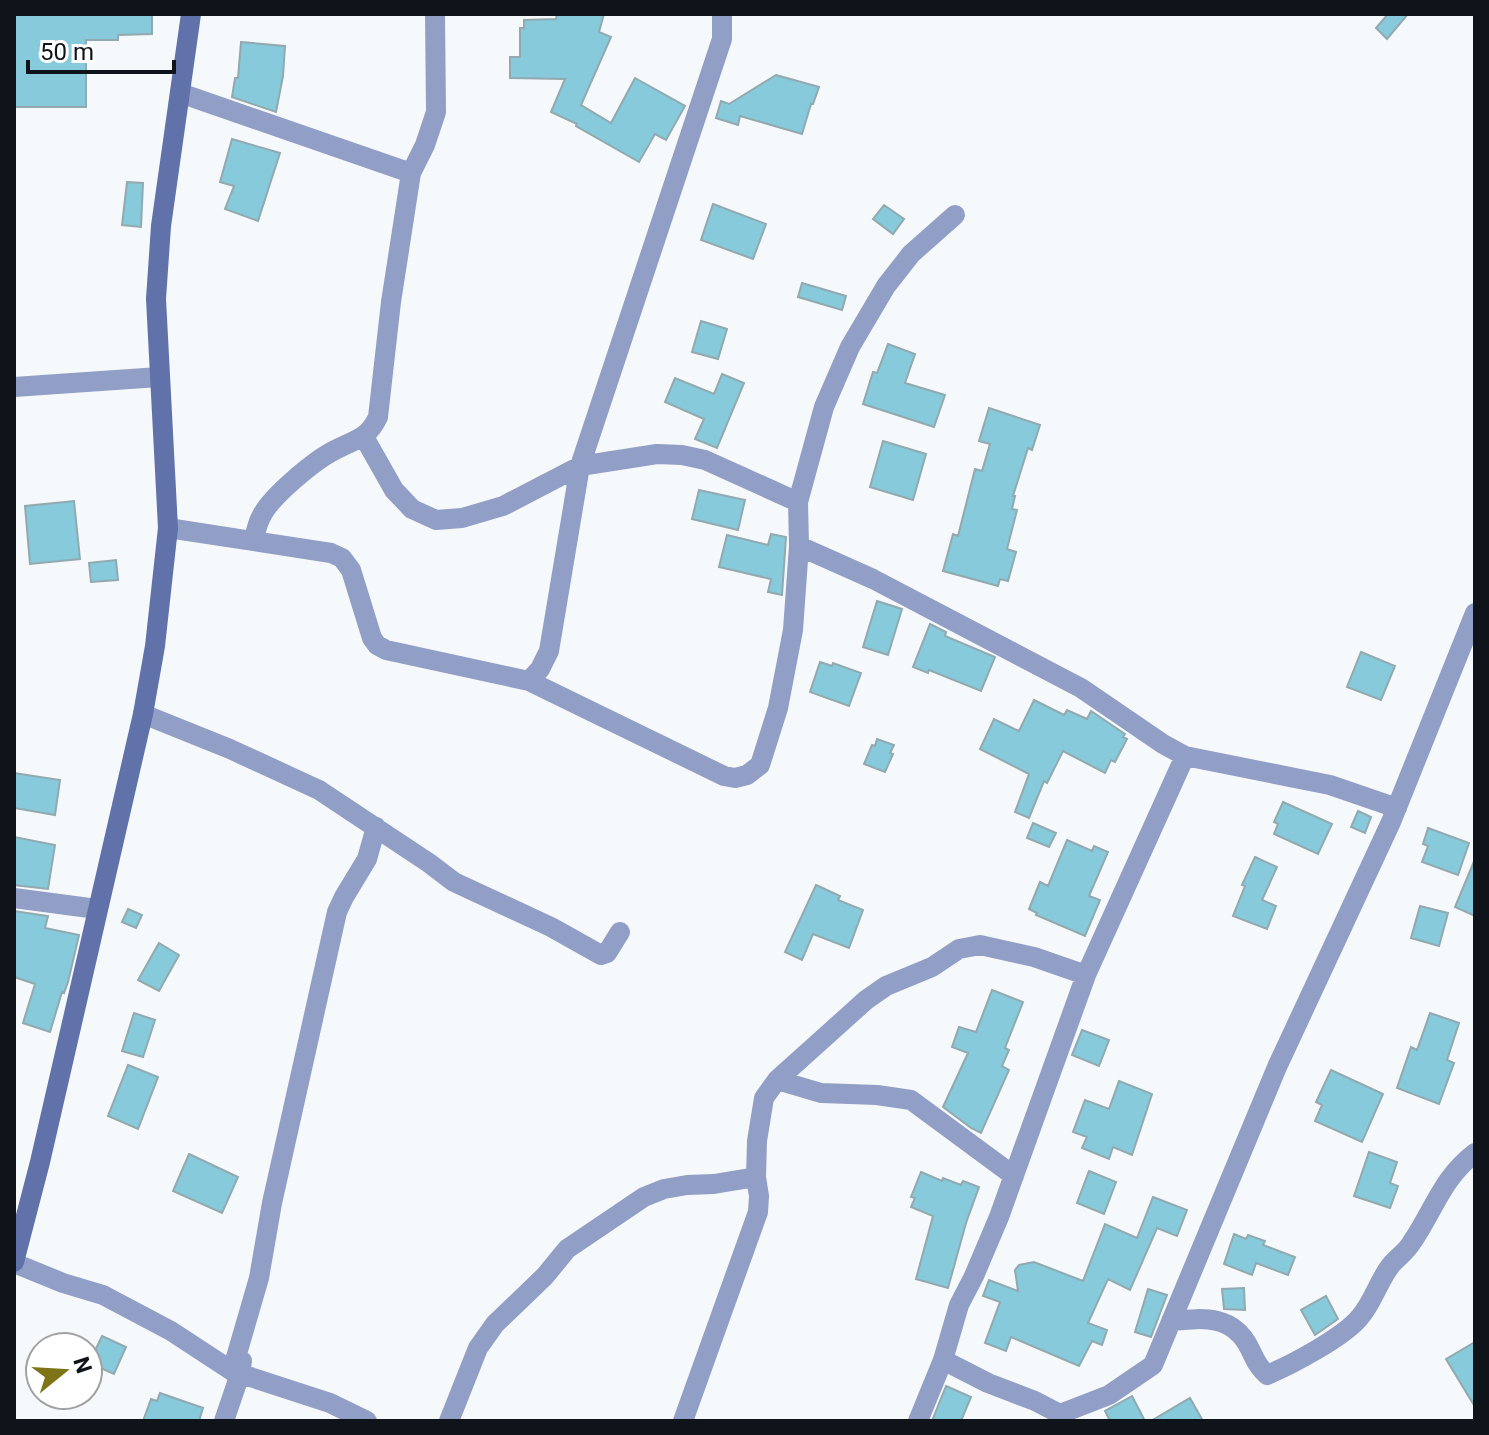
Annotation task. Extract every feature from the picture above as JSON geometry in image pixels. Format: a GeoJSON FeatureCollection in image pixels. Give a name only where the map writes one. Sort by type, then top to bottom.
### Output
{"type":"FeatureCollection","features":[{"type":"Feature","properties":{"kind":"street"},"geometry":{"type":"LineString","coordinates":[[191,14],[161,226],[156,299],[168,528],[155,646],[143,714],[14,1262],[63,1283],[103,1295],[171,1331],[236,1372],[320,1400],[367,1421]]}},
{"type":"Feature","properties":{"kind":"street"},"geometry":{"type":"LineString","coordinates":[[253,541],[261,516],[275,497],[332,451],[364,437],[378,417],[391,302],[411,173],[436,112],[435,14]]}},
{"type":"Feature","properties":{"kind":"street"},"geometry":{"type":"LineString","coordinates":[[529,681],[540,669],[549,651],[580,466],[722,39],[722,14]]}},
{"type":"Feature","properties":{"kind":"street"},"geometry":{"type":"LineString","coordinates":[[180,93],[411,173]]}},
{"type":"Feature","properties":{"kind":"street"},"geometry":{"type":"LineString","coordinates":[[168,528],[331,553],[342,558],[351,570],[372,638],[386,650],[529,681],[724,776],[735,778],[747,775],[760,765],[778,708],[793,630],[799,546],[798,502],[824,407],[850,347],[886,286],[911,254],[955,215]]}},
{"type":"Feature","properties":{"kind":"street"},"geometry":{"type":"LineString","coordinates":[[14,387],[159,377]]}},
{"type":"Feature","properties":{"kind":"street"},"geometry":{"type":"LineString","coordinates":[[364,437],[394,490],[412,509],[436,520],[462,518],[503,506],[580,466],[657,454],[705,460],[798,502]]}},
{"type":"Feature","properties":{"kind":"street"},"geometry":{"type":"LineString","coordinates":[[799,546],[873,579],[1081,688],[1185,756],[1330,785],[1397,808]]}},
{"type":"Feature","properties":{"kind":"street"},"geometry":{"type":"LineString","coordinates":[[943,1360],[988,1383],[1035,1401],[1062,1418],[1109,1395],[1153,1365],[1277,1067],[1397,808],[1475,613]]}},
{"type":"Feature","properties":{"kind":"street"},"geometry":{"type":"LineString","coordinates":[[143,714],[319,790],[454,882],[551,927],[601,955],[607,953],[620,932]]}},
{"type":"Feature","properties":{"kind":"street"},"geometry":{"type":"LineString","coordinates":[[918,1421],[943,1360],[959,1305],[1014,1176],[1086,975],[1185,756]]}},
{"type":"Feature","properties":{"kind":"street"},"geometry":{"type":"LineString","coordinates":[[224,1421],[259,1278],[272,1203],[337,912],[367,859],[376,827]]}},
{"type":"Feature","properties":{"kind":"street"},"geometry":{"type":"LineString","coordinates":[[14,898],[97,909]]}},
{"type":"Feature","properties":{"kind":"street"},"geometry":{"type":"LineString","coordinates":[[683,1421],[758,1212],[757,1141],[764,1098],[777,1080],[866,1000],[886,986],[932,967],[959,949],[980,945],[1004,949],[1086,975]]}},
{"type":"Feature","properties":{"kind":"street"},"geometry":{"type":"LineString","coordinates":[[777,1080],[821,1093],[911,1100],[1014,1176]]}},
{"type":"Feature","properties":{"kind":"street"},"geometry":{"type":"LineString","coordinates":[[1171,1321],[1205,1318],[1230,1325],[1249,1346],[1255,1364],[1267,1375],[1289,1366],[1359,1319],[1390,1266],[1412,1244],[1438,1195],[1461,1163],[1475,1153]]}},
{"type":"Feature","properties":{"kind":"street"},"geometry":{"type":"LineString","coordinates":[[449,1421],[478,1348],[495,1324],[545,1276],[567,1249],[644,1197],[664,1189],[756,1177]]}},
{"type":"Feature","properties":{"kind":"street"},"geometry":{"type":"LineString","coordinates":[[236,1372],[245,1349]]}},
{"type":"Feature","properties":{"kind":"building"},"geometry":{"type":"Polygon","coordinates":[[[14,14],[152,14],[152,34],[118,35],[118,40],[86,40],[86,107],[14,107],[14,14]]]}},
{"type":"Feature","properties":{"kind":"building"},"geometry":{"type":"Polygon","coordinates":[[[557,14],[604,14],[599,32],[611,37],[581,105],[611,123],[635,78],[685,106],[666,140],[655,134],[639,162],[577,124],[551,112],[565,79],[510,78],[510,57],[520,57],[520,28],[524,28],[524,20],[556,19],[557,14]]]}},
{"type":"Feature","properties":{"kind":"building"},"geometry":{"type":"Polygon","coordinates":[[[1388,14],[1408,14],[1387,39],[1376,28],[1388,14]]]}},
{"type":"Feature","properties":{"kind":"building"},"geometry":{"type":"Polygon","coordinates":[[[241,42],[285,46],[276,112],[232,97],[235,78],[238,78],[241,42]]]}},
{"type":"Feature","properties":{"kind":"building"},"geometry":{"type":"Polygon","coordinates":[[[776,75],[819,87],[802,134],[740,116],[738,125],[716,118],[721,101],[729,104],[776,75]]]}},
{"type":"Feature","properties":{"kind":"building"},"geometry":{"type":"Polygon","coordinates":[[[232,139],[280,153],[258,221],[225,209],[234,186],[220,182],[232,139]]]}},
{"type":"Feature","properties":{"kind":"building"},"geometry":{"type":"Polygon","coordinates":[[[127,182],[143,183],[141,227],[122,225],[127,182]]]}},
{"type":"Feature","properties":{"kind":"building"},"geometry":{"type":"Polygon","coordinates":[[[713,204],[766,224],[753,259],[701,240],[713,204]]]}},
{"type":"Feature","properties":{"kind":"building"},"geometry":{"type":"Polygon","coordinates":[[[884,205],[904,219],[893,234],[873,219],[884,205]]]}},
{"type":"Feature","properties":{"kind":"building"},"geometry":{"type":"Polygon","coordinates":[[[802,283],[846,296],[842,310],[798,297],[802,283]]]}},
{"type":"Feature","properties":{"kind":"building"},"geometry":{"type":"Polygon","coordinates":[[[701,321],[727,329],[718,359],[692,352],[701,321]]]}},
{"type":"Feature","properties":{"kind":"building"},"geometry":{"type":"Polygon","coordinates":[[[888,344],[915,354],[905,383],[945,395],[934,427],[863,404],[873,372],[877,373],[888,344]]]}},
{"type":"Feature","properties":{"kind":"building"},"geometry":{"type":"Polygon","coordinates":[[[722,374],[744,383],[717,448],[695,439],[704,419],[665,402],[675,378],[714,394],[722,374]]]}},
{"type":"Feature","properties":{"kind":"building"},"geometry":{"type":"Polygon","coordinates":[[[989,408],[1040,425],[1032,450],[1028,448],[1013,496],[1012,509],[1017,510],[1007,549],[1016,552],[1008,581],[1000,579],[998,586],[943,571],[953,534],[958,536],[975,469],[982,471],[990,444],[979,441],[989,408]]]}},
{"type":"Feature","properties":{"kind":"building"},"geometry":{"type":"Polygon","coordinates":[[[883,441],[926,454],[913,500],[870,487],[883,441]]]}},
{"type":"Feature","properties":{"kind":"building"},"geometry":{"type":"Polygon","coordinates":[[[699,490],[745,500],[738,530],[692,519],[699,490]]]}},
{"type":"Feature","properties":{"kind":"building"},"geometry":{"type":"Polygon","coordinates":[[[74,501],[80,559],[30,564],[25,506],[74,501]]]}},
{"type":"Feature","properties":{"kind":"building"},"geometry":{"type":"Polygon","coordinates":[[[771,534],[786,537],[782,595],[768,592],[771,579],[719,567],[727,535],[768,545],[771,534]]]}},
{"type":"Feature","properties":{"kind":"building"},"geometry":{"type":"Polygon","coordinates":[[[116,560],[118,580],[91,582],[89,563],[116,560]]]}},
{"type":"Feature","properties":{"kind":"building"},"geometry":{"type":"Polygon","coordinates":[[[877,601],[902,609],[888,655],[863,647],[877,601]]]}},
{"type":"Feature","properties":{"kind":"building"},"geometry":{"type":"Polygon","coordinates":[[[930,624],[946,632],[945,636],[995,657],[981,691],[929,670],[928,673],[913,667],[930,624]]]}},
{"type":"Feature","properties":{"kind":"building"},"geometry":{"type":"Polygon","coordinates":[[[1361,652],[1395,666],[1381,700],[1347,687],[1361,652]]]}},
{"type":"Feature","properties":{"kind":"building"},"geometry":{"type":"Polygon","coordinates":[[[820,662],[832,666],[833,663],[861,673],[849,706],[810,692],[820,662]]]}},
{"type":"Feature","properties":{"kind":"building"},"geometry":{"type":"Polygon","coordinates":[[[1034,700],[1064,715],[1067,710],[1087,719],[1091,711],[1125,734],[1123,737],[1127,739],[1115,762],[1111,760],[1105,773],[1063,751],[1047,783],[1044,781],[1029,818],[1015,812],[1029,774],[980,749],[994,719],[1019,731],[1034,700]]]}},
{"type":"Feature","properties":{"kind":"building"},"geometry":{"type":"Polygon","coordinates":[[[877,739],[894,745],[885,772],[864,764],[877,739]]]}},
{"type":"Feature","properties":{"kind":"building"},"geometry":{"type":"Polygon","coordinates":[[[14,773],[60,780],[55,815],[14,808],[14,773]]]}},
{"type":"Feature","properties":{"kind":"building"},"geometry":{"type":"Polygon","coordinates":[[[1283,802],[1332,824],[1318,854],[1274,834],[1278,824],[1274,822],[1283,802]]]}},
{"type":"Feature","properties":{"kind":"building"},"geometry":{"type":"Polygon","coordinates":[[[1358,811],[1371,817],[1365,833],[1351,827],[1358,811]]]}},
{"type":"Feature","properties":{"kind":"building"},"geometry":{"type":"Polygon","coordinates":[[[1033,823],[1056,833],[1049,847],[1027,838],[1033,823]]]}},
{"type":"Feature","properties":{"kind":"building"},"geometry":{"type":"Polygon","coordinates":[[[1428,828],[1469,843],[1458,875],[1422,862],[1428,846],[1423,844],[1428,828]]]}},
{"type":"Feature","properties":{"kind":"building"},"geometry":{"type":"Polygon","coordinates":[[[14,837],[55,845],[48,889],[14,885],[14,837]]]}},
{"type":"Feature","properties":{"kind":"building"},"geometry":{"type":"Polygon","coordinates":[[[1067,840],[1092,851],[1094,846],[1108,852],[1089,896],[1100,900],[1085,936],[1029,909],[1040,882],[1048,886],[1067,840]]]}},
{"type":"Feature","properties":{"kind":"building"},"geometry":{"type":"Polygon","coordinates":[[[1255,857],[1277,867],[1262,900],[1276,906],[1267,929],[1233,916],[1255,857]]]}},
{"type":"Feature","properties":{"kind":"building"},"geometry":{"type":"Polygon","coordinates":[[[1475,859],[1475,916],[1455,907],[1475,859]]]}},
{"type":"Feature","properties":{"kind":"building"},"geometry":{"type":"Polygon","coordinates":[[[816,885],[840,896],[838,900],[863,910],[849,948],[813,934],[802,960],[785,952],[816,885]]]}},
{"type":"Feature","properties":{"kind":"building"},"geometry":{"type":"Polygon","coordinates":[[[1420,906],[1448,913],[1439,946],[1411,938],[1420,906]]]}},
{"type":"Feature","properties":{"kind":"building"},"geometry":{"type":"Polygon","coordinates":[[[128,909],[142,915],[136,928],[122,922],[128,909]]]}},
{"type":"Feature","properties":{"kind":"building"},"geometry":{"type":"Polygon","coordinates":[[[14,911],[48,916],[45,928],[79,935],[68,982],[50,1032],[23,1023],[35,984],[14,977],[14,911]]]}},
{"type":"Feature","properties":{"kind":"building"},"geometry":{"type":"Polygon","coordinates":[[[159,943],[179,955],[159,991],[138,980],[159,943]]]}},
{"type":"Feature","properties":{"kind":"building"},"geometry":{"type":"Polygon","coordinates":[[[992,990],[1023,1002],[1005,1048],[1009,1050],[1002,1066],[1009,1070],[981,1133],[943,1107],[968,1053],[952,1047],[959,1027],[976,1032],[992,990]]]}},
{"type":"Feature","properties":{"kind":"building"},"geometry":{"type":"Polygon","coordinates":[[[134,1013],[155,1020],[143,1057],[122,1051],[134,1013]]]}},
{"type":"Feature","properties":{"kind":"building"},"geometry":{"type":"Polygon","coordinates":[[[1430,1013],[1459,1023],[1447,1060],[1454,1063],[1439,1104],[1397,1088],[1411,1047],[1417,1050],[1430,1013]]]}},
{"type":"Feature","properties":{"kind":"building"},"geometry":{"type":"Polygon","coordinates":[[[1082,1030],[1109,1040],[1099,1066],[1072,1055],[1082,1030]]]}},
{"type":"Feature","properties":{"kind":"building"},"geometry":{"type":"Polygon","coordinates":[[[128,1065],[158,1077],[138,1129],[108,1116],[128,1065]]]}},
{"type":"Feature","properties":{"kind":"building"},"geometry":{"type":"Polygon","coordinates":[[[1331,1070],[1383,1094],[1362,1142],[1315,1121],[1322,1105],[1316,1102],[1331,1070]]]}},
{"type":"Feature","properties":{"kind":"building"},"geometry":{"type":"Polygon","coordinates":[[[1119,1081],[1152,1094],[1132,1155],[1113,1147],[1109,1159],[1082,1148],[1087,1137],[1073,1132],[1085,1100],[1109,1109],[1119,1081]]]}},
{"type":"Feature","properties":{"kind":"building"},"geometry":{"type":"Polygon","coordinates":[[[1369,1152],[1397,1162],[1390,1183],[1398,1186],[1390,1208],[1354,1196],[1369,1152]]]}},
{"type":"Feature","properties":{"kind":"building"},"geometry":{"type":"Polygon","coordinates":[[[189,1154],[238,1177],[222,1213],[173,1191],[189,1154]]]}},
{"type":"Feature","properties":{"kind":"building"},"geometry":{"type":"Polygon","coordinates":[[[1089,1171],[1116,1182],[1104,1214],[1077,1203],[1089,1171]]]}},
{"type":"Feature","properties":{"kind":"building"},"geometry":{"type":"Polygon","coordinates":[[[921,1172],[942,1181],[943,1178],[961,1185],[963,1181],[979,1187],[948,1288],[916,1279],[933,1216],[911,1207],[915,1198],[911,1197],[921,1172]]]}},
{"type":"Feature","properties":{"kind":"building"},"geometry":{"type":"Polygon","coordinates":[[[1153,1197],[1187,1210],[1177,1236],[1157,1228],[1130,1290],[1108,1279],[1088,1323],[1107,1330],[1102,1345],[1092,1341],[1079,1366],[1011,1337],[1006,1351],[985,1343],[1000,1302],[983,1296],[989,1280],[1018,1291],[1015,1270],[1019,1265],[1034,1262],[1083,1281],[1105,1224],[1137,1238],[1153,1197]]]}},
{"type":"Feature","properties":{"kind":"building"},"geometry":{"type":"Polygon","coordinates":[[[1234,1234],[1265,1241],[1263,1245],[1295,1257],[1288,1275],[1256,1263],[1252,1275],[1224,1264],[1234,1234]]]}},
{"type":"Feature","properties":{"kind":"building"},"geometry":{"type":"Polygon","coordinates":[[[1244,1288],[1245,1310],[1224,1309],[1222,1289],[1244,1288]]]}},
{"type":"Feature","properties":{"kind":"building"},"geometry":{"type":"Polygon","coordinates":[[[1148,1289],[1167,1295],[1151,1337],[1135,1332],[1148,1289]]]}},
{"type":"Feature","properties":{"kind":"building"},"geometry":{"type":"Polygon","coordinates":[[[1326,1296],[1338,1319],[1315,1335],[1301,1310],[1326,1296]]]}},
{"type":"Feature","properties":{"kind":"building"},"geometry":{"type":"Polygon","coordinates":[[[104,1337],[126,1347],[114,1374],[104,1370],[104,1337]]]}},
{"type":"Feature","properties":{"kind":"building"},"geometry":{"type":"Polygon","coordinates":[[[1475,1342],[1475,1407],[1446,1359],[1475,1342]]]}},
{"type":"Feature","properties":{"kind":"building"},"geometry":{"type":"Polygon","coordinates":[[[946,1386],[971,1397],[961,1421],[932,1421],[946,1386]]]}},
{"type":"Feature","properties":{"kind":"building"},"geometry":{"type":"Polygon","coordinates":[[[160,1393],[203,1408],[199,1421],[143,1421],[151,1399],[157,1401],[160,1393]]]}},
{"type":"Feature","properties":{"kind":"building"},"geometry":{"type":"Polygon","coordinates":[[[1132,1396],[1145,1421],[1110,1421],[1105,1411],[1132,1396]]]}},
{"type":"Feature","properties":{"kind":"building"},"geometry":{"type":"Polygon","coordinates":[[[1190,1398],[1203,1421],[1151,1421],[1190,1398]]]}}]}
